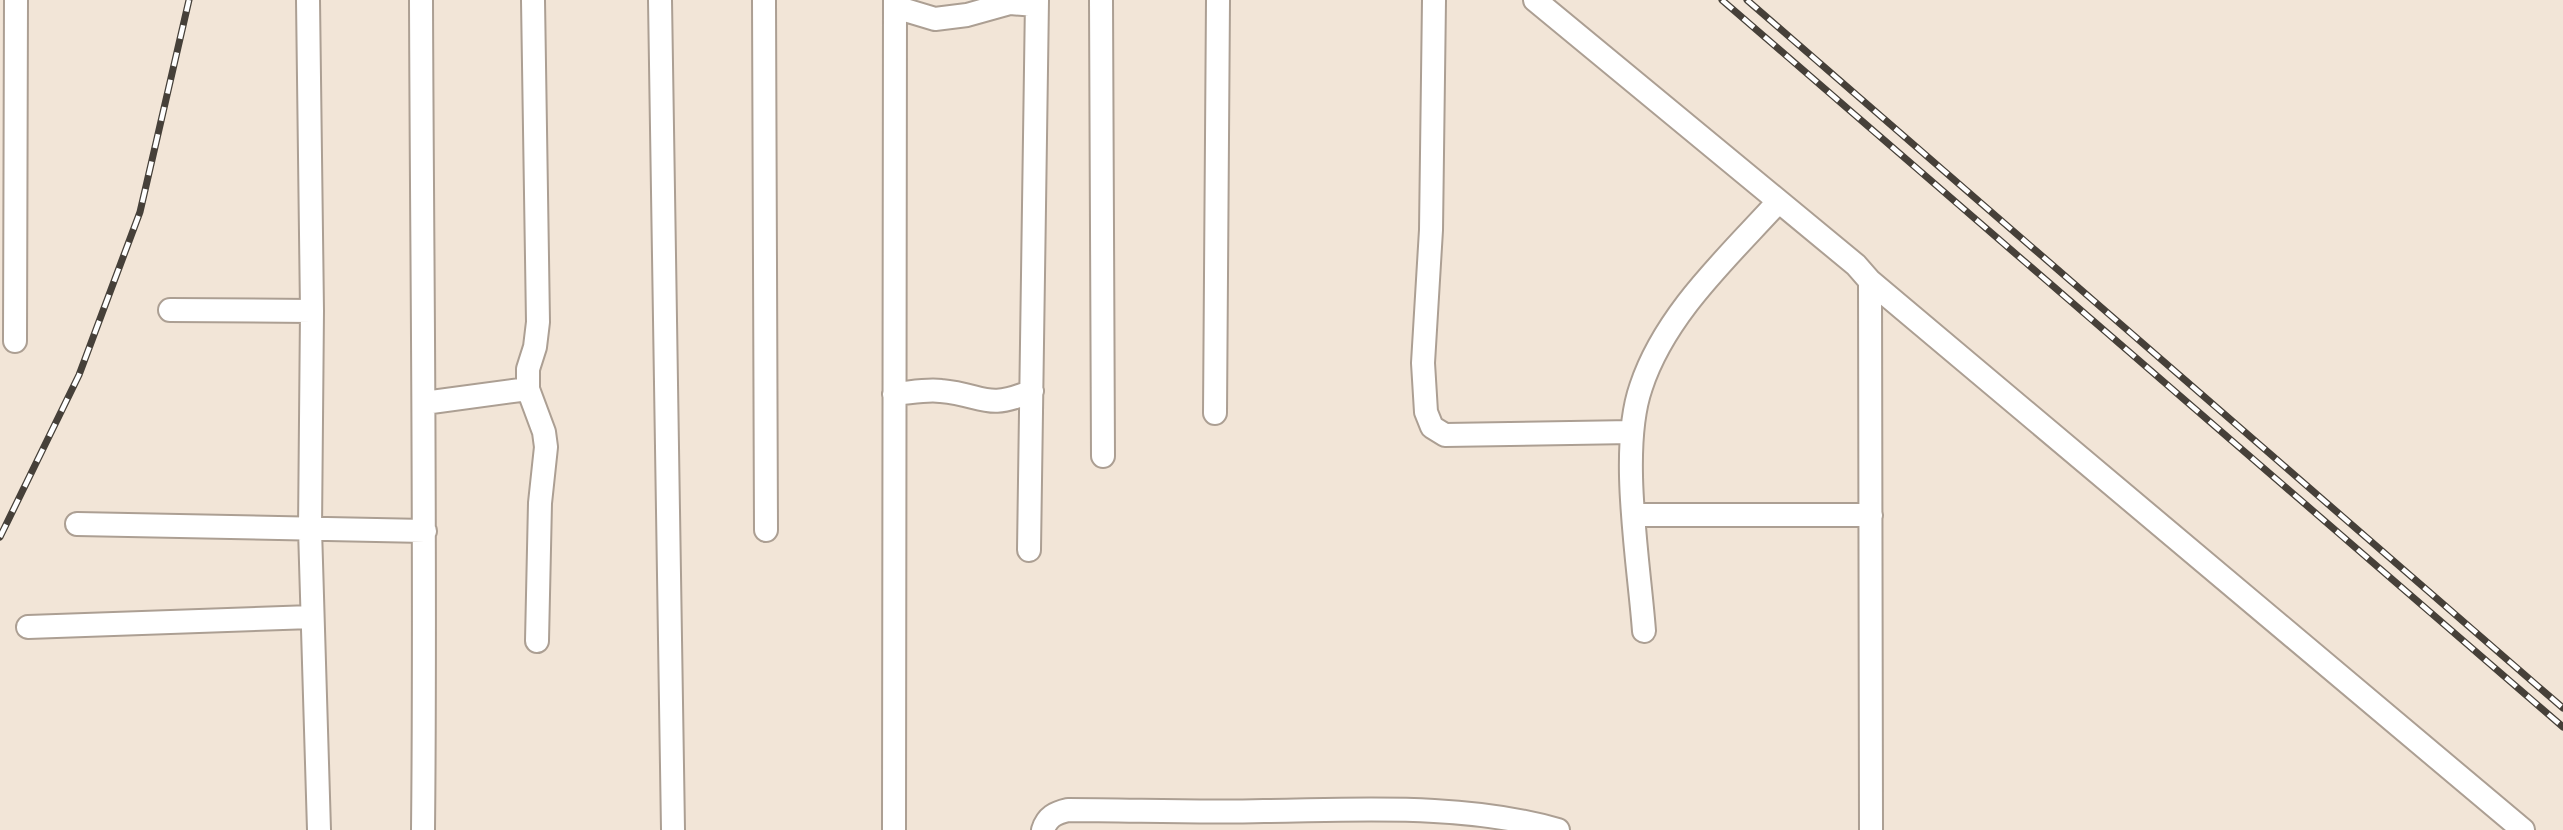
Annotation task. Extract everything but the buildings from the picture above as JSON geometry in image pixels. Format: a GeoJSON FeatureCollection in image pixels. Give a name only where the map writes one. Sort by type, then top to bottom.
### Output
{"type":"FeatureCollection","features":[{"type":"Feature","properties":{"kind":"street"},"geometry":{"type":"LineString","coordinates":[[15,341],[16,0]]}},
{"type":"Feature","properties":{"kind":"street"},"geometry":{"type":"LineString","coordinates":[[308,0],[312,311],[310,529],[319,830]]}},
{"type":"Feature","properties":{"kind":"street"},"geometry":{"type":"LineString","coordinates":[[421,0],[425,531],[422,637],[423,830]]}},
{"type":"Feature","properties":{"kind":"street"},"geometry":{"type":"LineString","coordinates":[[533,0],[538,322],[535,347],[528,369],[528,389],[544,432],[546,447],[540,503],[537,641]]}},
{"type":"Feature","properties":{"kind":"street"},"geometry":{"type":"LineString","coordinates":[[660,0],[673,830]]}},
{"type":"Feature","properties":{"kind":"street"},"geometry":{"type":"LineString","coordinates":[[764,0],[766,530]]}},
{"type":"Feature","properties":{"kind":"street"},"geometry":{"type":"LineString","coordinates":[[1101,0],[1102,456]]}},
{"type":"Feature","properties":{"kind":"street"},"geometry":{"type":"LineString","coordinates":[[1215,413],[1218,0]]}},
{"type":"Feature","properties":{"kind":"street"},"geometry":{"type":"LineString","coordinates":[[1434,0],[1431,230],[1423,363],[1426,412],[1432,426],[1446,435],[1632,432]]}},
{"type":"Feature","properties":{"kind":"street"},"geometry":{"type":"LineString","coordinates":[[1535,0],[1856,265],[1870,281],[2523,830]]}},
{"type":"Feature","properties":{"kind":"street"},"geometry":{"type":"LineString","coordinates":[[894,830],[895,3],[935,19],[967,15],[1010,3],[1036,3],[1029,550]]}},
{"type":"Feature","properties":{"kind":"street"},"geometry":{"type":"LineString","coordinates":[[1644,631],[1635,515],[1632,432],[1640,387],[1665,335],[1700,288],[1778,202]]}},
{"type":"Feature","properties":{"kind":"street"},"geometry":{"type":"LineString","coordinates":[[1870,281],[1871,830]]}},
{"type":"Feature","properties":{"kind":"street"},"geometry":{"type":"LineString","coordinates":[[170,310],[312,311]]}},
{"type":"Feature","properties":{"kind":"street"},"geometry":{"type":"LineString","coordinates":[[424,403],[528,389]]}},
{"type":"Feature","properties":{"kind":"street"},"geometry":{"type":"LineString","coordinates":[[894,394],[937,390],[993,403],[1032,391]]}},
{"type":"Feature","properties":{"kind":"street"},"geometry":{"type":"LineString","coordinates":[[1635,515],[1871,515]]}},
{"type":"Feature","properties":{"kind":"street"},"geometry":{"type":"LineString","coordinates":[[77,524],[425,531]]}},
{"type":"Feature","properties":{"kind":"street"},"geometry":{"type":"LineString","coordinates":[[28,627],[312,617]]}},
{"type":"Feature","properties":{"kind":"street"},"geometry":{"type":"LineString","coordinates":[[1043,830],[1045,822],[1056,813],[1068,810],[1261,812],[1371,809],[1447,813],[1531,822],[1558,830]]}},
{"type":"Feature","properties":{"kind":"railway"},"geometry":{"type":"LineString","coordinates":[[0,537],[79,375],[140,212],[189,0]]}},
{"type":"Feature","properties":{"kind":"railway"},"geometry":{"type":"LineString","coordinates":[[1722,0],[2563,727]]}},
{"type":"Feature","properties":{"kind":"railway"},"geometry":{"type":"LineString","coordinates":[[1747,0],[2563,708]]}}]}
